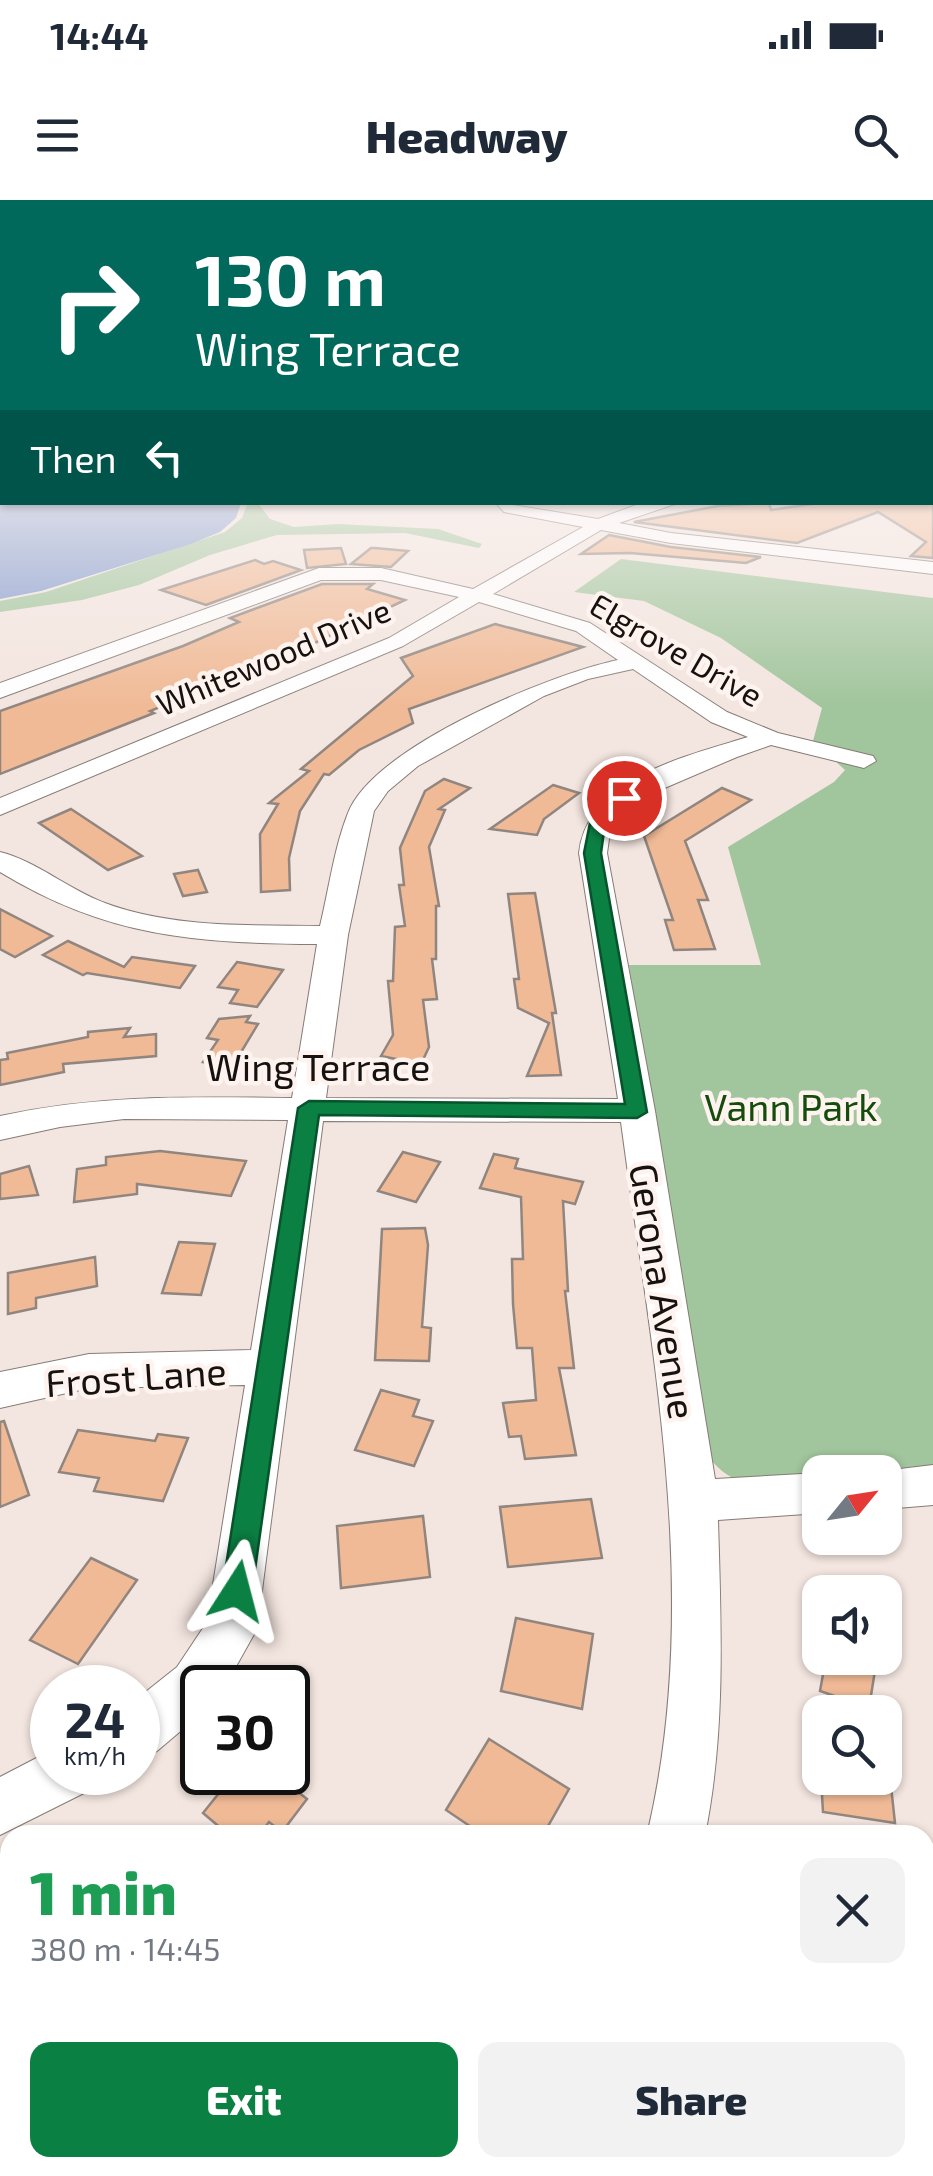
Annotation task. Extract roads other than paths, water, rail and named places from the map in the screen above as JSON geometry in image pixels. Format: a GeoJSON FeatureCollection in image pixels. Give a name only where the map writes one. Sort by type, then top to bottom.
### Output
{"type":"FeatureCollection","features":[{"type":"Feature","properties":{"kind":"street"},"geometry":{"type":"LineString","coordinates":[[573,521],[933,568]]}},
{"type":"Feature","properties":{"kind":"street","name":"Whitewood Drive"},"geometry":{"type":"LineString","coordinates":[[0,807],[396,642],[609,521]]}},
{"type":"Feature","properties":{"kind":"street"},"geometry":{"type":"LineString","coordinates":[[860,559],[871,537]]}},
{"type":"Feature","properties":{"kind":"street","name":"Elgrove Drive"},"geometry":{"type":"LineString","coordinates":[[0,690],[319,574],[381,574],[514,604],[583,627],[719,717],[770,738],[864,762]]}},
{"type":"Feature","properties":{"kind":"street"},"geometry":{"type":"LineString","coordinates":[[160,1714],[196,1684],[231,1629],[333,935],[360,811],[379,786],[409,761],[536,691],[582,674],[637,662]]}},
{"type":"Feature","properties":{"kind":"street","name":"Gerona Avenue"},"geometry":{"type":"LineString","coordinates":[[678,1825],[687,1786],[696,1664],[694,1501],[637,1112],[592,853],[598,823],[624,798],[676,771],[770,738]]}},
{"type":"Feature","properties":{"kind":"street"},"geometry":{"type":"LineString","coordinates":[[0,860],[70,899],[120,916],[214,934],[333,935]]}},
{"type":"Feature","properties":{"kind":"street","name":"Wing Terrace"},"geometry":{"type":"LineString","coordinates":[[0,1128],[60,1115],[124,1108],[637,1112]]}},
{"type":"Feature","properties":{"kind":"street","name":"Frost Lane"},"geometry":{"type":"LineString","coordinates":[[0,1390],[89,1371],[272,1367]]}},
{"type":"Feature","properties":{"kind":"street"},"geometry":{"type":"LineString","coordinates":[[902,1487],[933,1486]]}},
{"type":"Feature","properties":{"kind":"street"},"geometry":{"type":"LineString","coordinates":[[694,1501],[802,1494]]}},
{"type":"Feature","properties":{"kind":"street"},"geometry":{"type":"LineString","coordinates":[[0,1807],[30,1791]]}},
{"type":"Feature","properties":{"kind":"water"},"geometry":{"type":"Polygon","coordinates":[[[0,521],[232,521],[220,532],[191,544],[41,591],[0,599],[0,521]]]}},
{"type":"Feature","properties":{"kind":"park label","name":"Vann Park"},"geometry":{"type":"Point","coordinates":[791,1106]}}]}
